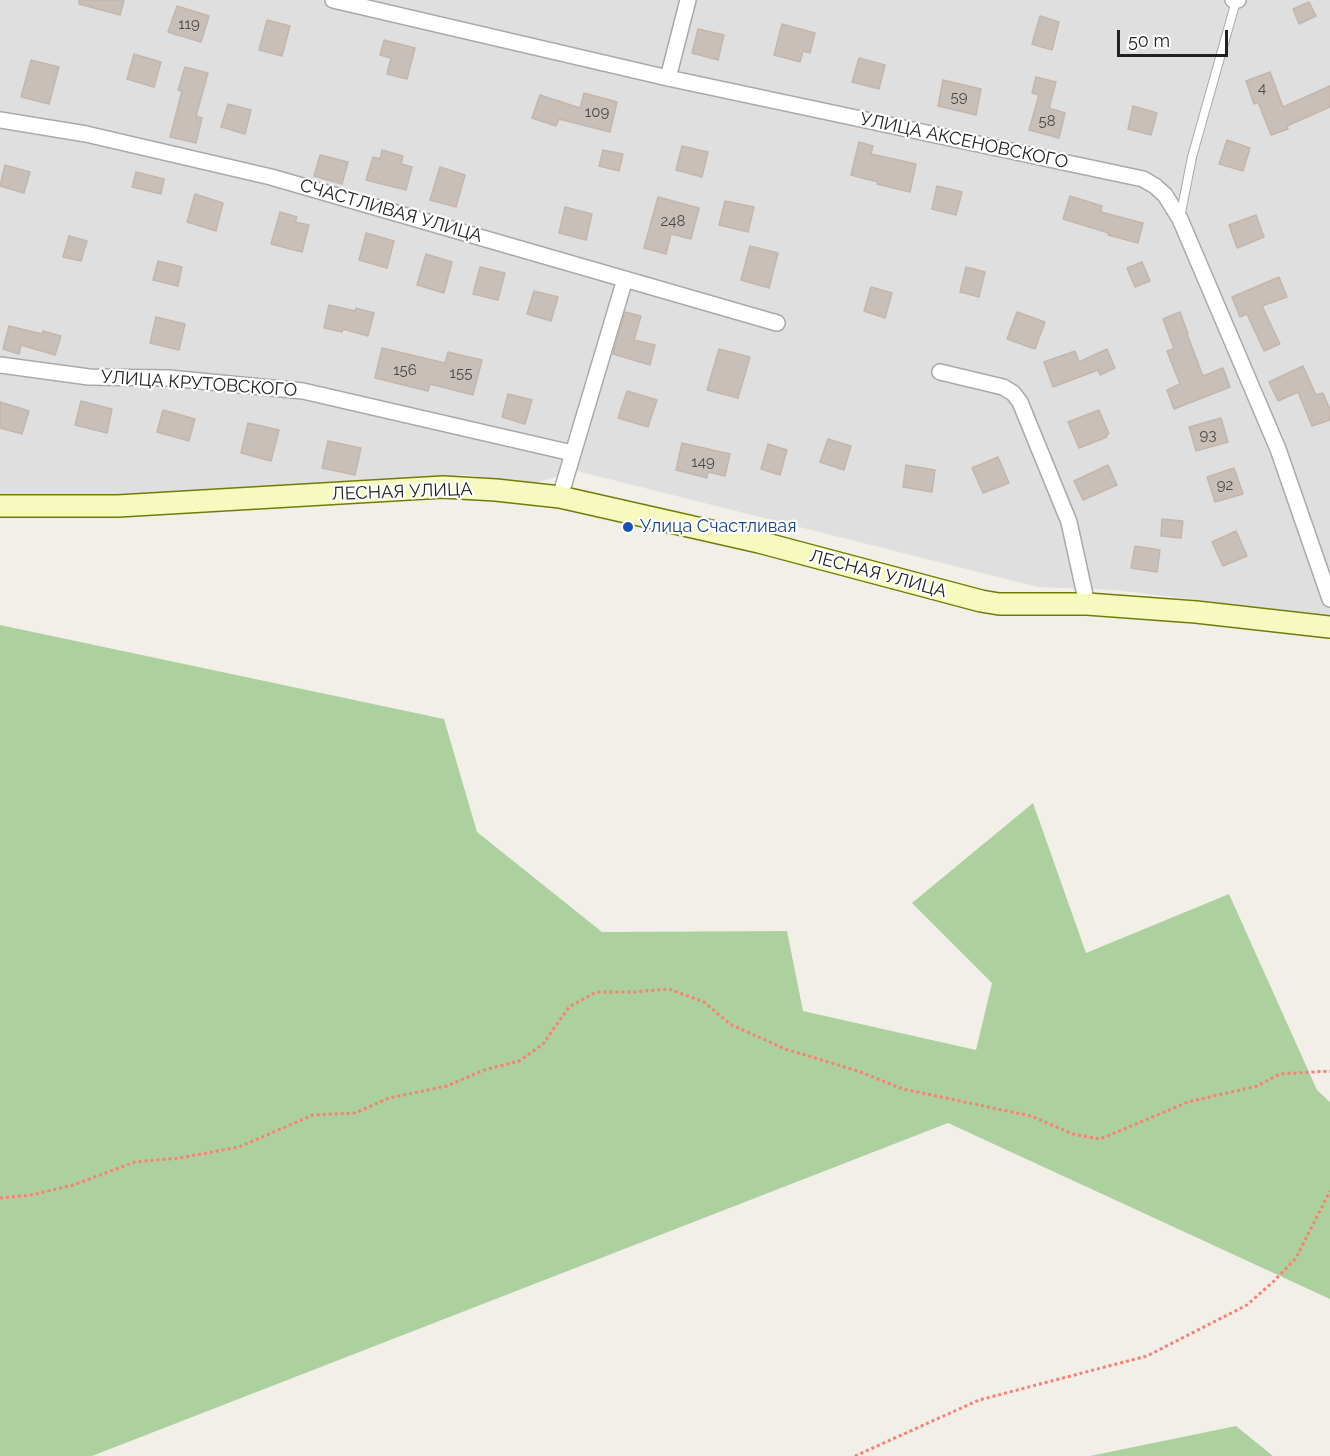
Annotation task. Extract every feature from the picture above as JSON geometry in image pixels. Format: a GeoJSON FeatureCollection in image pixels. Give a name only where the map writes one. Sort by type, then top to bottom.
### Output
{"type":"FeatureCollection","features":[{"type":"Feature","properties":{"kind":"main road","name":"ЛЕСНАЯ УЛИЦА"},"geometry":{"type":"LineString","coordinates":[[0,506],[118,506],[443,487],[496,490],[560,497],[759,542],[999,604],[1087,604],[1196,612],[1330,627]]}},
{"type":"Feature","properties":{"kind":"street","name":"УЛИЦА АКСЕНОВСКОГО"},"geometry":{"type":"LineString","coordinates":[[333,0],[668,78],[1143,180],[1165,195],[1180,219],[1278,449],[1330,599]]}},
{"type":"Feature","properties":{"kind":"street"},"geometry":{"type":"LineString","coordinates":[[668,78],[688,0]]}},
{"type":"Feature","properties":{"kind":"street","name":"СЧАСТЛИВАЯ УЛИЦА"},"geometry":{"type":"LineString","coordinates":[[0,120],[86,134],[271,177],[777,323]]}},
{"type":"Feature","properties":{"kind":"street"},"geometry":{"type":"LineString","coordinates":[[560,497],[625,279]]}},
{"type":"Feature","properties":{"kind":"street","name":"УЛИЦА КРУТОВСКОГО"},"geometry":{"type":"LineString","coordinates":[[0,365],[88,377],[170,378],[303,391],[572,453]]}},
{"type":"Feature","properties":{"kind":"street"},"geometry":{"type":"LineString","coordinates":[[940,372],[1004,387],[1020,402],[1069,522],[1087,604]]}},
{"type":"Feature","properties":{"kind":"lane"},"geometry":{"type":"LineString","coordinates":[[1180,219],[1192,157],[1236,0]]}},
{"type":"Feature","properties":{"kind":"path"},"geometry":{"type":"LineString","coordinates":[[0,1198],[32,1195],[74,1185],[135,1162],[179,1158],[239,1147],[313,1115],[355,1113],[389,1098],[447,1086],[484,1070],[519,1061],[543,1044],[569,1007],[596,992],[669,989],[704,1002],[730,1024],[785,1049],[858,1071],[903,1089],[1031,1116],[1073,1134],[1101,1139],[1188,1102],[1257,1086],[1280,1074],[1330,1071]]}},
{"type":"Feature","properties":{"kind":"path"},"geometry":{"type":"LineString","coordinates":[[855,1456],[979,1400],[1147,1356],[1247,1305],[1296,1258],[1330,1191]]}},
{"type":"Feature","properties":{"kind":"shaded area"},"geometry":{"type":"Polygon","coordinates":[[[0,0],[1330,0],[1330,616],[1115,590],[1038,587],[577,471],[531,484],[468,475],[112,499],[0,495],[0,0]]]}},
{"type":"Feature","properties":{"kind":"green space"},"geometry":{"type":"Polygon","coordinates":[[[0,625],[444,719],[477,832],[602,932],[787,931],[803,1011],[976,1050],[992,983],[912,903],[1033,803],[1086,953],[1229,894],[1317,1090],[1330,1102],[1330,1299],[948,1123],[92,1456],[0,1456],[0,625]]]}},
{"type":"Feature","properties":{"kind":"green space"},"geometry":{"type":"Polygon","coordinates":[[[1236,1426],[1273,1456],[1090,1456],[1236,1426]]]}},
{"type":"Feature","properties":{"kind":"building"},"geometry":{"type":"Polygon","coordinates":[[[79,0],[124,0],[120,15],[79,4],[79,0]]]}},
{"type":"Feature","properties":{"kind":"building"},"geometry":{"type":"Polygon","coordinates":[[[1309,2],[1316,16],[1299,24],[1293,9],[1309,2]]]}},
{"type":"Feature","properties":{"kind":"building"},"geometry":{"type":"Polygon","coordinates":[[[177,6],[209,16],[201,42],[168,32],[177,6]]]}},
{"type":"Feature","properties":{"kind":"building"},"geometry":{"type":"Polygon","coordinates":[[[1040,16],[1059,22],[1052,50],[1032,44],[1040,16]]]}},
{"type":"Feature","properties":{"kind":"building"},"geometry":{"type":"Polygon","coordinates":[[[267,20],[290,26],[282,56],[259,50],[267,20]]]}},
{"type":"Feature","properties":{"kind":"building"},"geometry":{"type":"Polygon","coordinates":[[[782,24],[815,33],[810,53],[803,51],[800,62],[774,55],[782,24]]]}},
{"type":"Feature","properties":{"kind":"building"},"geometry":{"type":"Polygon","coordinates":[[[698,29],[724,35],[718,60],[692,53],[698,29]]]}},
{"type":"Feature","properties":{"kind":"building"},"geometry":{"type":"Polygon","coordinates":[[[384,40],[415,48],[407,79],[387,74],[391,58],[380,55],[384,40]]]}},
{"type":"Feature","properties":{"kind":"building"},"geometry":{"type":"Polygon","coordinates":[[[134,54],[161,62],[154,87],[127,79],[134,54]]]}},
{"type":"Feature","properties":{"kind":"building"},"geometry":{"type":"Polygon","coordinates":[[[859,58],[885,65],[879,89],[852,82],[859,58]]]}},
{"type":"Feature","properties":{"kind":"building"},"geometry":{"type":"Polygon","coordinates":[[[31,60],[59,67],[49,104],[21,97],[31,60]]]}},
{"type":"Feature","properties":{"kind":"building"},"geometry":{"type":"Polygon","coordinates":[[[185,67],[208,73],[196,116],[202,118],[196,143],[170,137],[182,91],[178,90],[185,67]]]}},
{"type":"Feature","properties":{"kind":"building"},"geometry":{"type":"Polygon","coordinates":[[[1270,72],[1283,107],[1330,86],[1330,107],[1287,126],[1288,129],[1271,135],[1258,102],[1254,104],[1246,81],[1270,72]]]}},
{"type":"Feature","properties":{"kind":"building"},"geometry":{"type":"Polygon","coordinates":[[[1036,77],[1056,82],[1049,108],[1065,113],[1059,138],[1029,130],[1039,95],[1032,93],[1036,77]]]}},
{"type":"Feature","properties":{"kind":"building"},"geometry":{"type":"Polygon","coordinates":[[[943,80],[981,89],[976,115],[938,106],[943,80]]]}},
{"type":"Feature","properties":{"kind":"building"},"geometry":{"type":"Polygon","coordinates":[[[584,93],[617,102],[610,132],[559,119],[556,126],[532,118],[540,95],[580,108],[584,93]]]}},
{"type":"Feature","properties":{"kind":"building"},"geometry":{"type":"Polygon","coordinates":[[[228,104],[251,110],[245,134],[221,127],[228,104]]]}},
{"type":"Feature","properties":{"kind":"building"},"geometry":{"type":"Polygon","coordinates":[[[1133,106],[1157,113],[1151,135],[1128,129],[1133,106]]]}},
{"type":"Feature","properties":{"kind":"building"},"geometry":{"type":"Polygon","coordinates":[[[1227,140],[1250,148],[1243,171],[1219,164],[1227,140]]]}},
{"type":"Feature","properties":{"kind":"building"},"geometry":{"type":"Polygon","coordinates":[[[859,142],[873,146],[871,154],[916,164],[910,192],[851,175],[859,142]]]}},
{"type":"Feature","properties":{"kind":"building"},"geometry":{"type":"Polygon","coordinates":[[[682,146],[708,152],[702,177],[676,170],[682,146]]]}},
{"type":"Feature","properties":{"kind":"building"},"geometry":{"type":"Polygon","coordinates":[[[382,150],[403,156],[401,164],[412,167],[406,190],[366,180],[373,157],[380,159],[382,150]]]}},
{"type":"Feature","properties":{"kind":"building"},"geometry":{"type":"Polygon","coordinates":[[[603,150],[623,154],[619,171],[599,166],[603,150]]]}},
{"type":"Feature","properties":{"kind":"building"},"geometry":{"type":"Polygon","coordinates":[[[320,155],[348,162],[342,184],[314,176],[320,155]]]}},
{"type":"Feature","properties":{"kind":"building"},"geometry":{"type":"Polygon","coordinates":[[[5,165],[30,172],[24,193],[0,186],[5,165]]]}},
{"type":"Feature","properties":{"kind":"building"},"geometry":{"type":"Polygon","coordinates":[[[440,167],[465,175],[456,207],[430,200],[440,167]]]}},
{"type":"Feature","properties":{"kind":"building"},"geometry":{"type":"Polygon","coordinates":[[[136,172],[164,179],[161,194],[132,187],[136,172]]]}},
{"type":"Feature","properties":{"kind":"building"},"geometry":{"type":"Polygon","coordinates":[[[937,186],[962,192],[956,215],[932,209],[937,186]]]}},
{"type":"Feature","properties":{"kind":"building"},"geometry":{"type":"Polygon","coordinates":[[[195,194],[223,203],[216,231],[187,222],[195,194]]]}},
{"type":"Feature","properties":{"kind":"building"},"geometry":{"type":"Polygon","coordinates":[[[1070,196],[1102,206],[1101,212],[1143,223],[1138,243],[1063,219],[1070,196]]]}},
{"type":"Feature","properties":{"kind":"building"},"geometry":{"type":"Polygon","coordinates":[[[658,197],[699,208],[691,239],[671,234],[666,254],[644,248],[658,197]]]}},
{"type":"Feature","properties":{"kind":"building"},"geometry":{"type":"Polygon","coordinates":[[[725,201],[754,207],[748,232],[719,225],[725,201]]]}},
{"type":"Feature","properties":{"kind":"building"},"geometry":{"type":"Polygon","coordinates":[[[565,207],[592,214],[586,240],[559,233],[565,207]]]}},
{"type":"Feature","properties":{"kind":"building"},"geometry":{"type":"Polygon","coordinates":[[[280,212],[297,217],[295,222],[309,225],[302,252],[271,244],[280,212]]]}},
{"type":"Feature","properties":{"kind":"building"},"geometry":{"type":"Polygon","coordinates":[[[1256,215],[1264,237],[1237,248],[1229,225],[1256,215]]]}},
{"type":"Feature","properties":{"kind":"building"},"geometry":{"type":"Polygon","coordinates":[[[366,233],[394,241],[387,268],[359,260],[366,233]]]}},
{"type":"Feature","properties":{"kind":"building"},"geometry":{"type":"Polygon","coordinates":[[[69,236],[87,241],[81,261],[63,257],[69,236]]]}},
{"type":"Feature","properties":{"kind":"building"},"geometry":{"type":"Polygon","coordinates":[[[750,246],[778,253],[769,288],[741,280],[750,246]]]}},
{"type":"Feature","properties":{"kind":"building"},"geometry":{"type":"Polygon","coordinates":[[[426,254],[452,262],[444,293],[417,285],[426,254]]]}},
{"type":"Feature","properties":{"kind":"building"},"geometry":{"type":"Polygon","coordinates":[[[158,261],[182,267],[178,286],[153,280],[158,261]]]}},
{"type":"Feature","properties":{"kind":"building"},"geometry":{"type":"Polygon","coordinates":[[[1142,262],[1150,281],[1135,287],[1127,268],[1142,262]]]}},
{"type":"Feature","properties":{"kind":"building"},"geometry":{"type":"Polygon","coordinates":[[[480,267],[505,273],[498,300],[473,294],[480,267]]]}},
{"type":"Feature","properties":{"kind":"building"},"geometry":{"type":"Polygon","coordinates":[[[966,267],[985,272],[979,297],[960,292],[966,267]]]}},
{"type":"Feature","properties":{"kind":"building"},"geometry":{"type":"Polygon","coordinates":[[[1279,277],[1287,297],[1262,306],[1280,344],[1264,351],[1247,314],[1240,317],[1232,297],[1279,277]]]}},
{"type":"Feature","properties":{"kind":"building"},"geometry":{"type":"Polygon","coordinates":[[[871,287],[892,293],[885,318],[864,311],[871,287]]]}},
{"type":"Feature","properties":{"kind":"building"},"geometry":{"type":"Polygon","coordinates":[[[534,291],[558,297],[551,321],[527,314],[534,291]]]}},
{"type":"Feature","properties":{"kind":"building"},"geometry":{"type":"Polygon","coordinates":[[[329,305],[374,313],[368,336],[343,329],[342,332],[324,328],[329,305]]]}},
{"type":"Feature","properties":{"kind":"building"},"geometry":{"type":"Polygon","coordinates":[[[625,312],[641,316],[634,340],[655,345],[650,365],[613,354],[625,312]]]}},
{"type":"Feature","properties":{"kind":"building"},"geometry":{"type":"Polygon","coordinates":[[[1017,312],[1045,322],[1035,349],[1007,339],[1017,312]]]}},
{"type":"Feature","properties":{"kind":"building"},"geometry":{"type":"Polygon","coordinates":[[[1180,312],[1203,376],[1223,368],[1230,387],[1174,409],[1167,390],[1180,384],[1167,351],[1174,349],[1163,319],[1180,312]]]}},
{"type":"Feature","properties":{"kind":"building"},"geometry":{"type":"Polygon","coordinates":[[[156,317],[185,324],[179,350],[150,343],[156,317]]]}},
{"type":"Feature","properties":{"kind":"building"},"geometry":{"type":"Polygon","coordinates":[[[9,326],[61,336],[55,355],[21,345],[19,354],[3,349],[9,326]]]}},
{"type":"Feature","properties":{"kind":"building"},"geometry":{"type":"Polygon","coordinates":[[[382,348],[445,363],[448,352],[482,360],[473,395],[430,384],[428,391],[375,378],[382,348]]]}},
{"type":"Feature","properties":{"kind":"building"},"geometry":{"type":"Polygon","coordinates":[[[719,349],[750,357],[738,398],[707,390],[719,349]]]}},
{"type":"Feature","properties":{"kind":"building"},"geometry":{"type":"Polygon","coordinates":[[[1107,349],[1115,368],[1100,375],[1098,370],[1053,387],[1044,362],[1075,351],[1079,362],[1107,349]]]}},
{"type":"Feature","properties":{"kind":"building"},"geometry":{"type":"Polygon","coordinates":[[[1303,366],[1316,395],[1323,393],[1330,410],[1330,420],[1312,426],[1298,392],[1278,401],[1269,382],[1303,366]]]}},
{"type":"Feature","properties":{"kind":"building"},"geometry":{"type":"Polygon","coordinates":[[[627,391],[657,400],[648,427],[618,418],[627,391]]]}},
{"type":"Feature","properties":{"kind":"building"},"geometry":{"type":"Polygon","coordinates":[[[508,394],[532,400],[525,424],[502,417],[508,394]]]}},
{"type":"Feature","properties":{"kind":"building"},"geometry":{"type":"Polygon","coordinates":[[[81,401],[112,409],[107,433],[75,425],[81,401]]]}},
{"type":"Feature","properties":{"kind":"building"},"geometry":{"type":"Polygon","coordinates":[[[0,402],[29,411],[22,434],[0,428],[0,402]]]}},
{"type":"Feature","properties":{"kind":"building"},"geometry":{"type":"Polygon","coordinates":[[[163,410],[195,419],[189,441],[157,432],[163,410]]]}},
{"type":"Feature","properties":{"kind":"building"},"geometry":{"type":"Polygon","coordinates":[[[1099,410],[1109,434],[1106,435],[1107,437],[1079,448],[1068,422],[1099,410]]]}},
{"type":"Feature","properties":{"kind":"building"},"geometry":{"type":"Polygon","coordinates":[[[1221,418],[1228,442],[1196,451],[1189,427],[1221,418]]]}},
{"type":"Feature","properties":{"kind":"building"},"geometry":{"type":"Polygon","coordinates":[[[248,423],[279,430],[271,461],[241,453],[248,423]]]}},
{"type":"Feature","properties":{"kind":"building"},"geometry":{"type":"Polygon","coordinates":[[[828,439],[851,446],[844,470],[820,462],[828,439]]]}},
{"type":"Feature","properties":{"kind":"building"},"geometry":{"type":"Polygon","coordinates":[[[328,441],[361,448],[355,475],[322,468],[328,441]]]}},
{"type":"Feature","properties":{"kind":"building"},"geometry":{"type":"Polygon","coordinates":[[[682,443],[730,454],[725,476],[708,472],[707,478],[676,470],[682,443]]]}},
{"type":"Feature","properties":{"kind":"building"},"geometry":{"type":"Polygon","coordinates":[[[768,444],[787,450],[780,475],[761,469],[768,444]]]}},
{"type":"Feature","properties":{"kind":"building"},"geometry":{"type":"Polygon","coordinates":[[[998,457],[1009,483],[983,493],[972,468],[998,457]]]}},
{"type":"Feature","properties":{"kind":"building"},"geometry":{"type":"Polygon","coordinates":[[[906,465],[935,470],[932,492],[903,487],[906,465]]]}},
{"type":"Feature","properties":{"kind":"building"},"geometry":{"type":"Polygon","coordinates":[[[1108,465],[1117,485],[1083,500],[1074,481],[1108,465]]]}},
{"type":"Feature","properties":{"kind":"building"},"geometry":{"type":"Polygon","coordinates":[[[1234,468],[1243,494],[1215,502],[1207,477],[1234,468]]]}},
{"type":"Feature","properties":{"kind":"building"},"geometry":{"type":"Polygon","coordinates":[[[1162,519],[1183,521],[1181,538],[1161,536],[1162,519]]]}},
{"type":"Feature","properties":{"kind":"building"},"geometry":{"type":"Polygon","coordinates":[[[1236,531],[1247,556],[1223,566],[1212,542],[1236,531]]]}},
{"type":"Feature","properties":{"kind":"building"},"geometry":{"type":"Polygon","coordinates":[[[1135,546],[1160,550],[1157,572],[1131,568],[1135,546]]]}},
{"type":"Feature","properties":{"kind":"place","name":"Улица Счастливая"},"geometry":{"type":"Point","coordinates":[628,527]}}]}
